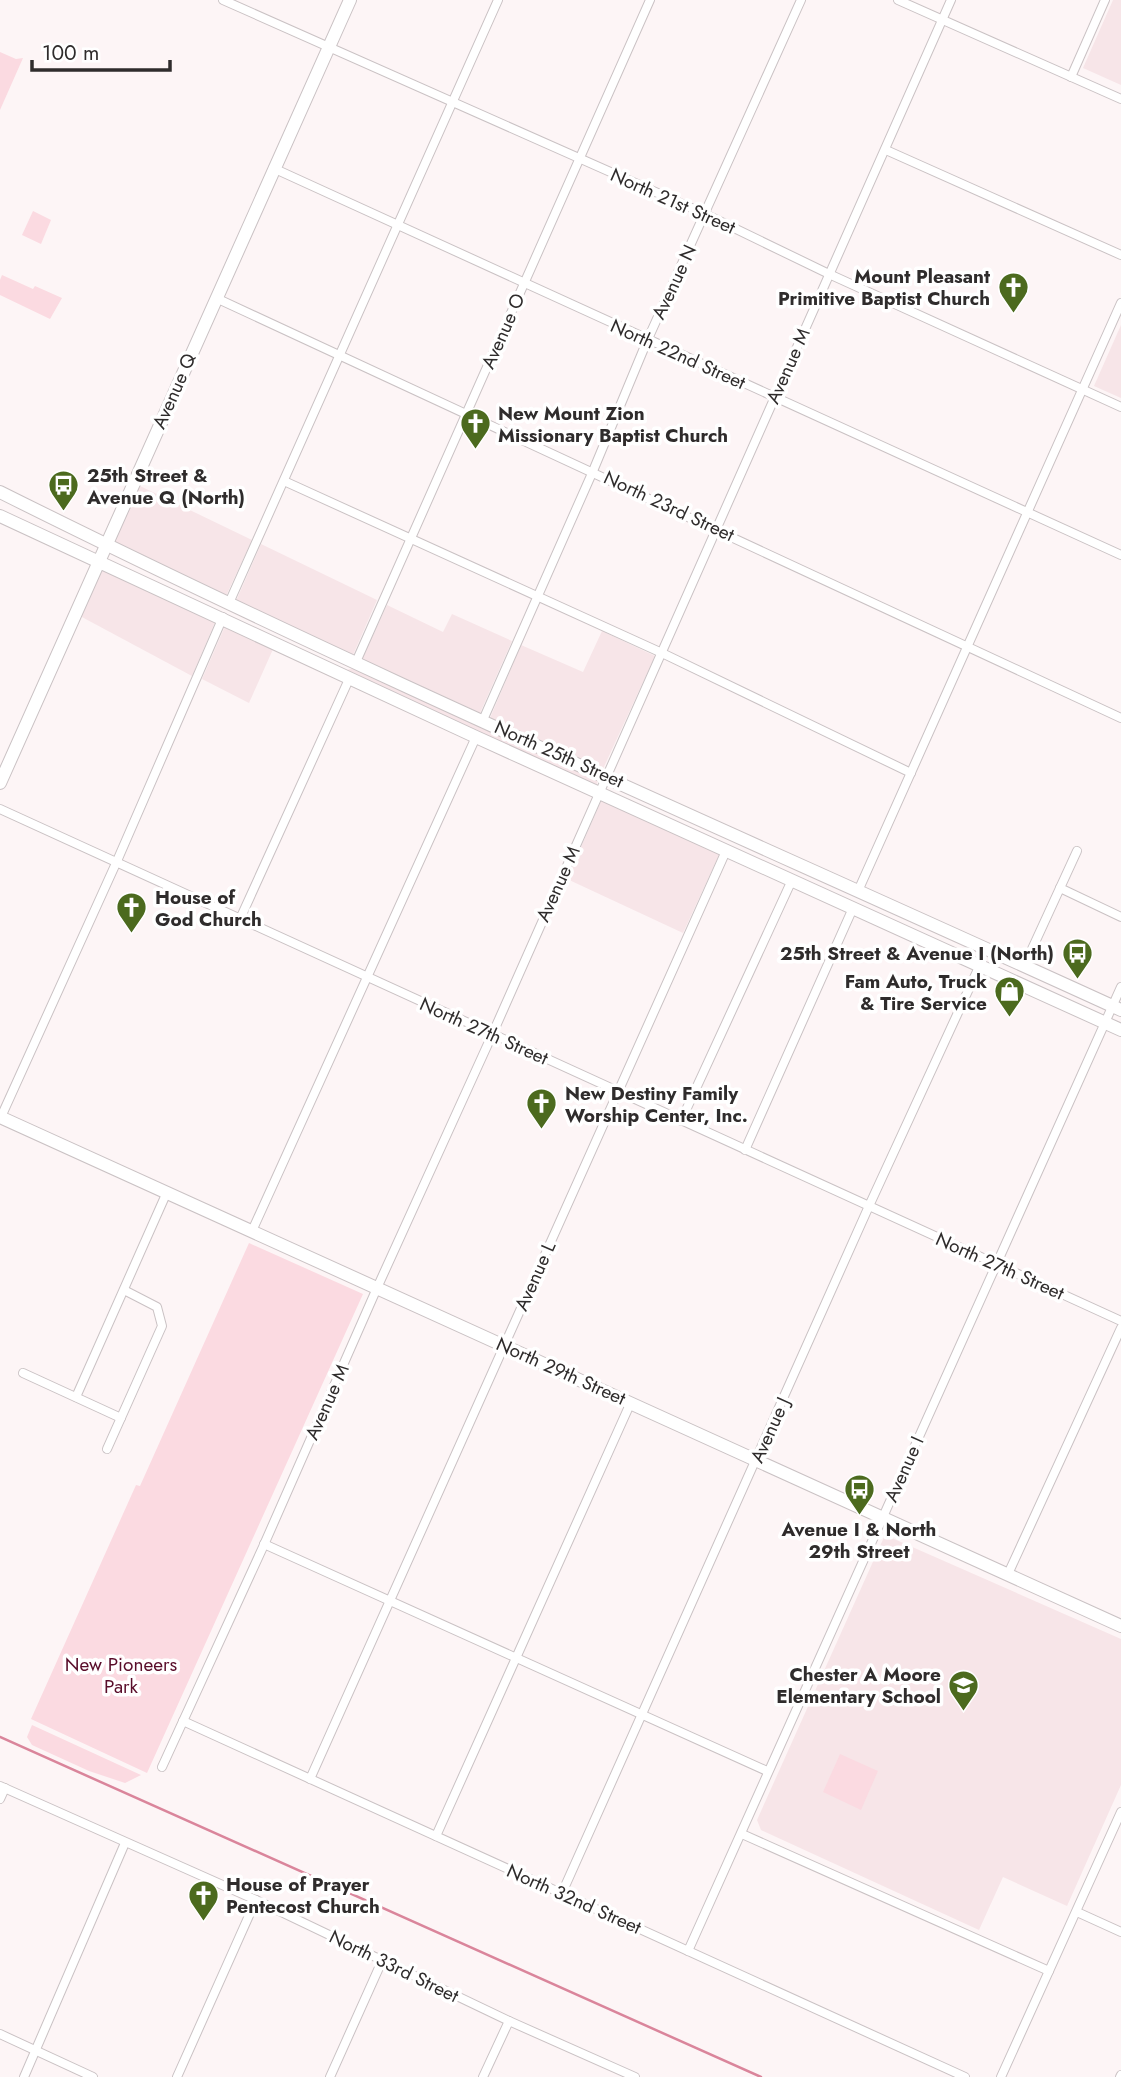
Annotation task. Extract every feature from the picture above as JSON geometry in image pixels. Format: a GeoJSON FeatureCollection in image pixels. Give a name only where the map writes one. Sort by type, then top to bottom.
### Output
{"type":"FeatureCollection","features":[{"type":"Feature","properties":{"kind":"main road","name":"Avenue Q"},"geometry":{"type":"LineString","coordinates":[[0,783],[350,0]]}},
{"type":"Feature","properties":{"kind":"main road","name":"North 25th Street"},"geometry":{"type":"LineString","coordinates":[[0,492],[106,545],[356,662],[1117,1008]]}},
{"type":"Feature","properties":{"kind":"main road","name":"North 25th Street"},"geometry":{"type":"LineString","coordinates":[[0,516],[223,617],[476,737],[1121,1030]]}},
{"type":"Feature","properties":{"kind":"main road"},"geometry":{"type":"LineString","coordinates":[[248,629],[263,628],[339,663],[347,665],[356,662]]}},
{"type":"Feature","properties":{"kind":"main road"},"geometry":{"type":"LineString","coordinates":[[746,859],[761,858],[838,894],[858,891]]}},
{"type":"Feature","properties":{"kind":"main road","name":"North 29th Street"},"geometry":{"type":"LineString","coordinates":[[0,1117],[1121,1626]]}},
{"type":"Feature","properties":{"kind":"street","name":"North 21st Street"},"geometry":{"type":"LineString","coordinates":[[223,0],[705,214],[829,274],[1121,407]]}},
{"type":"Feature","properties":{"kind":"street"},"geometry":{"type":"LineString","coordinates":[[229,603],[498,0]]}},
{"type":"Feature","properties":{"kind":"street","name":"Avenue O"},"geometry":{"type":"LineString","coordinates":[[356,662],[650,0]]}},
{"type":"Feature","properties":{"kind":"street","name":"Avenue N"},"geometry":{"type":"LineString","coordinates":[[483,720],[647,341],[801,0]]}},
{"type":"Feature","properties":{"kind":"street"},"geometry":{"type":"LineString","coordinates":[[898,0],[1121,99]]}},
{"type":"Feature","properties":{"kind":"street","name":"Avenue M"},"geometry":{"type":"LineString","coordinates":[[162,1767],[718,529],[951,0]]}},
{"type":"Feature","properties":{"kind":"street"},"geometry":{"type":"LineString","coordinates":[[1071,77],[1105,0]]}},
{"type":"Feature","properties":{"kind":"street"},"geometry":{"type":"LineString","coordinates":[[886,150],[1121,255]]}},
{"type":"Feature","properties":{"kind":"street","name":"North 22nd Street"},"geometry":{"type":"LineString","coordinates":[[273,168],[647,341],[1121,555]]}},
{"type":"Feature","properties":{"kind":"street","name":"North 23rd Street"},"geometry":{"type":"LineString","coordinates":[[216,298],[467,412],[1121,718]]}},
{"type":"Feature","properties":{"kind":"street"},"geometry":{"type":"LineString","coordinates":[[858,891],[1121,303]]}},
{"type":"Feature","properties":{"kind":"street"},"geometry":{"type":"LineString","coordinates":[[284,481],[662,653],[911,773]]}},
{"type":"Feature","properties":{"kind":"street"},"geometry":{"type":"LineString","coordinates":[[0,1117],[117,861],[223,617]]}},
{"type":"Feature","properties":{"kind":"street"},"geometry":{"type":"LineString","coordinates":[[240,919],[350,677]]}},
{"type":"Feature","properties":{"kind":"street"},"geometry":{"type":"LineString","coordinates":[[252,1231],[476,737]]}},
{"type":"Feature","properties":{"kind":"street","name":"North 27th Street"},"geometry":{"type":"LineString","coordinates":[[0,809],[1121,1321]]}},
{"type":"Feature","properties":{"kind":"street","name":"Avenue L"},"geometry":{"type":"LineString","coordinates":[[310,1779],[726,851]]}},
{"type":"Feature","properties":{"kind":"street"},"geometry":{"type":"LineString","coordinates":[[1032,949],[1077,851]]}},
{"type":"Feature","properties":{"kind":"street"},"geometry":{"type":"LineString","coordinates":[[681,1121],[792,880]]}},
{"type":"Feature","properties":{"kind":"street"},"geometry":{"type":"LineString","coordinates":[[1060,888],[1121,917]]}},
{"type":"Feature","properties":{"kind":"street"},"geometry":{"type":"LineString","coordinates":[[745,1150],[853,908]]}},
{"type":"Feature","properties":{"kind":"street","name":"Avenue J"},"geometry":{"type":"LineString","coordinates":[[562,1893],[869,1206],[979,967]]}},
{"type":"Feature","properties":{"kind":"street","name":"Avenue I"},"geometry":{"type":"LineString","coordinates":[[688,1951],[1105,1023],[1117,1008],[1121,988]]}},
{"type":"Feature","properties":{"kind":"street"},"geometry":{"type":"LineString","coordinates":[[76,1397],[167,1192]]}},
{"type":"Feature","properties":{"kind":"street"},"geometry":{"type":"LineString","coordinates":[[107,1449],[162,1326],[157,1307],[124,1290]]}},
{"type":"Feature","properties":{"kind":"street"},"geometry":{"type":"LineString","coordinates":[[1008,1574],[1121,1328]]}},
{"type":"Feature","properties":{"kind":"street"},"geometry":{"type":"LineString","coordinates":[[23,1373],[121,1418]]}},
{"type":"Feature","properties":{"kind":"street"},"geometry":{"type":"LineString","coordinates":[[436,1836],[631,1402]]}},
{"type":"Feature","properties":{"kind":"street"},"geometry":{"type":"LineString","coordinates":[[264,1544],[767,1771]]}},
{"type":"Feature","properties":{"kind":"street","name":"North 32nd Street"},"geometry":{"type":"LineString","coordinates":[[183,1721],[965,2077]]}},
{"type":"Feature","properties":{"kind":"street"},"geometry":{"type":"LineString","coordinates":[[0,1799],[2,1787]]}},
{"type":"Feature","properties":{"kind":"street","name":"North 33rd Street"},"geometry":{"type":"LineString","coordinates":[[2,1787],[256,1900],[633,2077]]}},
{"type":"Feature","properties":{"kind":"street"},"geometry":{"type":"LineString","coordinates":[[1001,2077],[1121,1812]]}},
{"type":"Feature","properties":{"kind":"street"},"geometry":{"type":"LineString","coordinates":[[742,1834],[1049,1971]]}},
{"type":"Feature","properties":{"kind":"street"},"geometry":{"type":"LineString","coordinates":[[24,2077],[125,1843]]}},
{"type":"Feature","properties":{"kind":"street"},"geometry":{"type":"LineString","coordinates":[[177,2077],[256,1900]]}},
{"type":"Feature","properties":{"kind":"street"},"geometry":{"type":"LineString","coordinates":[[1077,1912],[1121,1932]]}},
{"type":"Feature","properties":{"kind":"street"},"geometry":{"type":"LineString","coordinates":[[330,2077],[383,1961]]}},
{"type":"Feature","properties":{"kind":"street"},"geometry":{"type":"LineString","coordinates":[[483,2077],[509,2021]]}},
{"type":"Feature","properties":{"kind":"street"},"geometry":{"type":"LineString","coordinates":[[0,2034],[93,2077]]}},
{"type":"Feature","properties":{"kind":"shaded area"},"geometry":{"type":"Polygon","coordinates":[[[1113,0],[1121,0],[1121,85],[1083,68],[1113,0]]]}},
{"type":"Feature","properties":{"kind":"shaded area"},"geometry":{"type":"Polygon","coordinates":[[[1121,325],[1121,398],[1094,386],[1121,325]]]}},
{"type":"Feature","properties":{"kind":"shaded area"},"geometry":{"type":"Polygon","coordinates":[[[138,485],[252,540],[226,596],[113,543],[138,485]]]}},
{"type":"Feature","properties":{"kind":"shaded area"},"geometry":{"type":"Polygon","coordinates":[[[261,544],[377,600],[353,655],[236,601],[261,544]]]}},
{"type":"Feature","properties":{"kind":"shaded area"},"geometry":{"type":"Polygon","coordinates":[[[101,568],[216,620],[192,676],[80,616],[101,568]]]}},
{"type":"Feature","properties":{"kind":"shaded area"},"geometry":{"type":"Polygon","coordinates":[[[387,605],[443,632],[452,614],[512,641],[480,713],[362,659],[387,605]]]}},
{"type":"Feature","properties":{"kind":"shaded area"},"geometry":{"type":"Polygon","coordinates":[[[226,624],[274,647],[249,703],[202,679],[226,624]]]}},
{"type":"Feature","properties":{"kind":"shaded area"},"geometry":{"type":"Polygon","coordinates":[[[602,631],[655,656],[603,769],[490,718],[521,645],[583,672],[602,631]]]}},
{"type":"Feature","properties":{"kind":"shaded area"},"geometry":{"type":"Polygon","coordinates":[[[356,667],[599,778],[596,786],[347,670],[356,667]]]}},
{"type":"Feature","properties":{"kind":"shaded area"},"geometry":{"type":"Polygon","coordinates":[[[602,799],[720,853],[683,933],[567,879],[602,799]]]}},
{"type":"Feature","properties":{"kind":"shaded area","name":"Chester A Moore Elementary School"},"geometry":{"type":"Polygon","coordinates":[[[885,1535],[1121,1639],[1121,1785],[1067,1906],[1003,1877],[979,1930],[761,1830],[757,1820],[885,1535]]]}},
{"type":"Feature","properties":{"kind":"green space"},"geometry":{"type":"Polygon","coordinates":[[[0,52],[16,59],[23,58],[0,110],[0,52]]]}},
{"type":"Feature","properties":{"kind":"green space"},"geometry":{"type":"Polygon","coordinates":[[[33,211],[51,220],[41,244],[22,235],[33,211]]]}},
{"type":"Feature","properties":{"kind":"green space"},"geometry":{"type":"Polygon","coordinates":[[[2,275],[62,298],[50,319],[0,295],[2,275]]]}},
{"type":"Feature","properties":{"kind":"green space","name":"New Pioneers Park"},"geometry":{"type":"Polygon","coordinates":[[[249,1243],[363,1294],[147,1773],[31,1719],[249,1243]]]}},
{"type":"Feature","properties":{"kind":"green space"},"geometry":{"type":"Polygon","coordinates":[[[32,1725],[141,1775],[125,1783],[89,1771],[32,1745],[27,1737],[32,1725]]]}},
{"type":"Feature","properties":{"kind":"green space"},"geometry":{"type":"Polygon","coordinates":[[[840,1754],[878,1771],[861,1810],[823,1792],[840,1754]]]}},
{"type":"Feature","properties":{"kind":"waterway"},"geometry":{"type":"LineString","coordinates":[[0,1737],[761,2077]]}},
{"type":"Feature","properties":{"kind":"place","name":"Mount Pleasant Primitive Baptist Church"},"geometry":{"type":"Point","coordinates":[1013,314]}},
{"type":"Feature","properties":{"kind":"place","name":"New Mount Zion Missionary Baptist Church"},"geometry":{"type":"Point","coordinates":[475,451]}},
{"type":"Feature","properties":{"kind":"place","name":"25th Street & Avenue Q (North)"},"geometry":{"type":"Point","coordinates":[64,513]}},
{"type":"Feature","properties":{"kind":"place","name":"House of God Church"},"geometry":{"type":"Point","coordinates":[132,935]}},
{"type":"Feature","properties":{"kind":"place","name":"25th Street & Avenue I (North)"},"geometry":{"type":"Point","coordinates":[1077,980]}},
{"type":"Feature","properties":{"kind":"place","name":"Fam Auto, Truck & Tire Service"},"geometry":{"type":"Point","coordinates":[1010,1019]}},
{"type":"Feature","properties":{"kind":"place","name":"New Destiny Family Worship Center, Inc."},"geometry":{"type":"Point","coordinates":[542,1131]}},
{"type":"Feature","properties":{"kind":"place","name":"Avenue I & North 29th Street"},"geometry":{"type":"Point","coordinates":[859,1517]}},
{"type":"Feature","properties":{"kind":"place","name":"Chester A Moore Elementary School"},"geometry":{"type":"Point","coordinates":[964,1712]}},
{"type":"Feature","properties":{"kind":"place","name":"House of Prayer Pentecost Church"},"geometry":{"type":"Point","coordinates":[203,1922]}}]}
